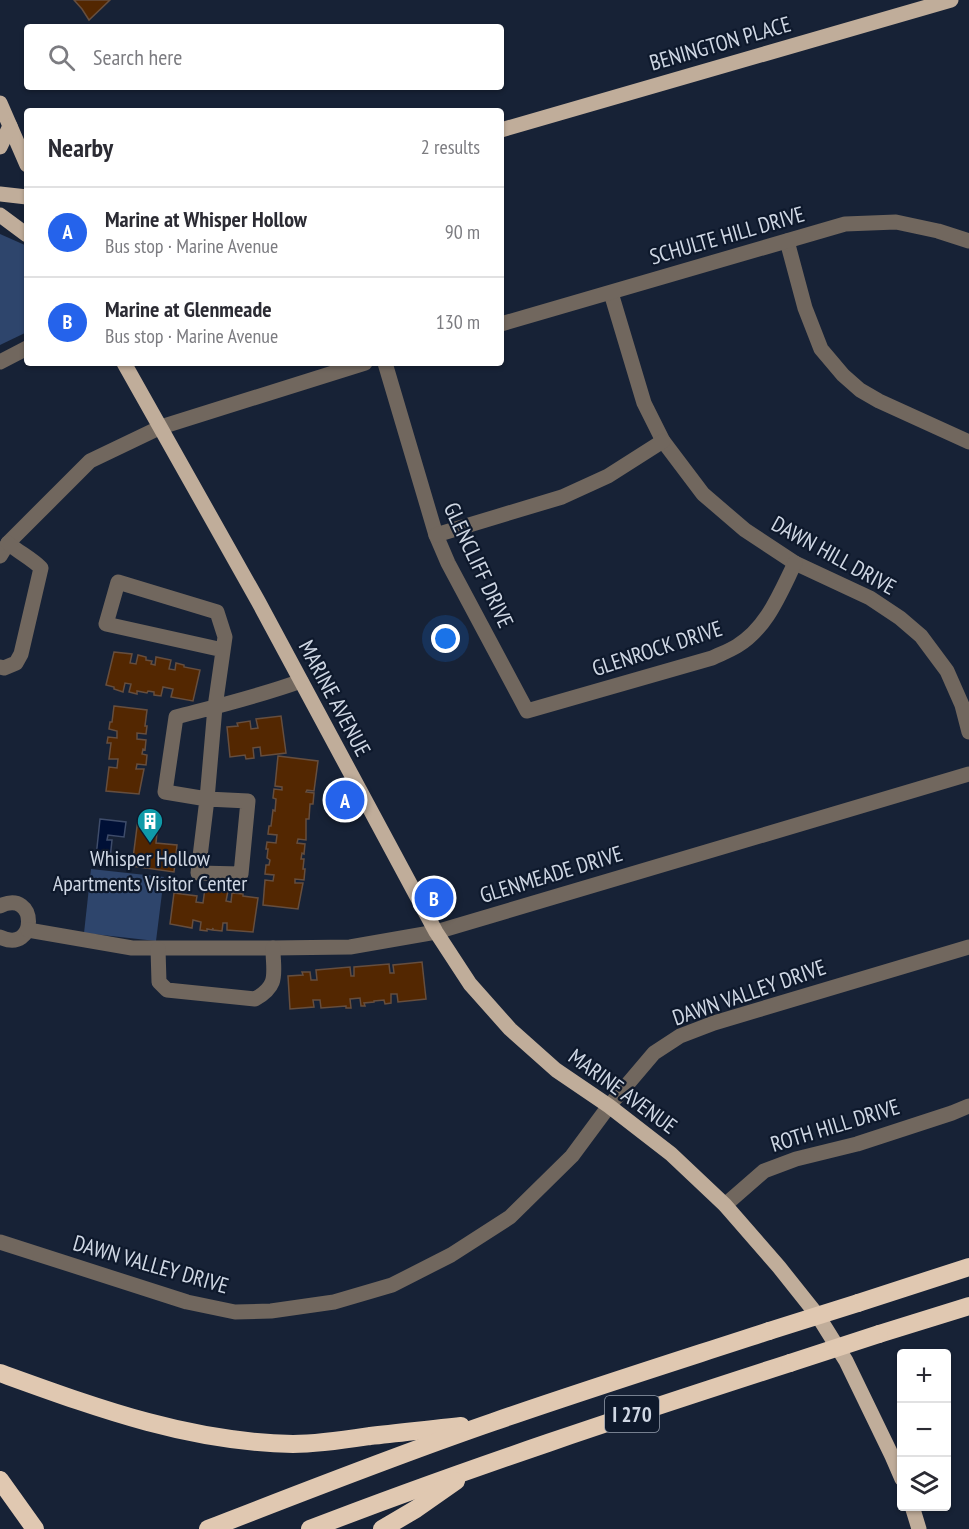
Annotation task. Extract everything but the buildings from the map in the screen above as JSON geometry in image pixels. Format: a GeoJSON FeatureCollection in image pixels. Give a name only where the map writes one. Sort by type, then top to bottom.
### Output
{"type":"FeatureCollection","features":[{"type":"Feature","properties":{"kind":"highway","name":"I 270"},"geometry":{"type":"LineString","coordinates":[[208,1529],[493,1422],[969,1267]]}},
{"type":"Feature","properties":{"kind":"highway","name":"I 270"},"geometry":{"type":"LineString","coordinates":[[310,1529],[556,1440],[969,1306]]}},
{"type":"Feature","properties":{"kind":"highway"},"geometry":{"type":"LineString","coordinates":[[0,1373],[150,1424],[224,1439],[294,1444],[328,1442],[493,1422]]}},
{"type":"Feature","properties":{"kind":"highway"},"geometry":{"type":"LineString","coordinates":[[382,1529],[416,1509],[475,1468]]}},
{"type":"Feature","properties":{"kind":"highway"},"geometry":{"type":"LineString","coordinates":[[0,1480],[35,1529]]}},
{"type":"Feature","properties":{"kind":"main road","name":"BENINGTON PLACE"},"geometry":{"type":"LineString","coordinates":[[504,129],[951,0]]}},
{"type":"Feature","properties":{"kind":"main road"},"geometry":{"type":"LineString","coordinates":[[0,103],[24,158]]}},
{"type":"Feature","properties":{"kind":"main road"},"geometry":{"type":"LineString","coordinates":[[10,126],[24,139]]}},
{"type":"Feature","properties":{"kind":"main road"},"geometry":{"type":"LineString","coordinates":[[0,147],[10,126]]}},
{"type":"Feature","properties":{"kind":"main road"},"geometry":{"type":"LineString","coordinates":[[0,194],[24,197]]}},
{"type":"Feature","properties":{"kind":"main road"},"geometry":{"type":"LineString","coordinates":[[0,215],[24,233]]}},
{"type":"Feature","properties":{"kind":"main road","name":"MARINE AVENUE"},"geometry":{"type":"LineString","coordinates":[[126,366],[301,681],[436,932],[470,984],[510,1029],[556,1070],[609,1106],[671,1154],[725,1205],[818,1316],[846,1361],[897,1468]]}},
{"type":"Feature","properties":{"kind":"main road"},"geometry":{"type":"LineString","coordinates":[[914,1511],[919,1529]]}},
{"type":"Feature","properties":{"kind":"street","name":"SCHULTE HILL DRIVE"},"geometry":{"type":"LineString","coordinates":[[504,323],[845,224],[896,222],[938,231],[969,241]]}},
{"type":"Feature","properties":{"kind":"street"},"geometry":{"type":"LineString","coordinates":[[787,241],[805,308],[821,349],[843,375],[860,390],[879,401],[969,442]]}},
{"type":"Feature","properties":{"kind":"street","name":"DAWN HILL DRIVE"},"geometry":{"type":"LineString","coordinates":[[611,293],[644,403],[663,441],[704,494],[745,530],[795,563],[870,598],[900,618],[921,636],[948,671],[962,705],[969,732]]}},
{"type":"Feature","properties":{"kind":"street"},"geometry":{"type":"LineString","coordinates":[[0,362],[24,350]]}},
{"type":"Feature","properties":{"kind":"street"},"geometry":{"type":"LineString","coordinates":[[4,550],[90,462],[161,427],[355,366]]}},
{"type":"Feature","properties":{"kind":"street","name":"GLENCLIFF DRIVE"},"geometry":{"type":"LineString","coordinates":[[386,366],[436,535],[448,563],[526,711]]}},
{"type":"Feature","properties":{"kind":"street"},"geometry":{"type":"LineString","coordinates":[[436,535],[562,497],[608,476],[663,441]]}},
{"type":"Feature","properties":{"kind":"street"},"geometry":{"type":"LineString","coordinates":[[0,668],[16,663],[21,654],[41,568],[18,552],[4,550]]}},
{"type":"Feature","properties":{"kind":"street","name":"GLENROCK DRIVE"},"geometry":{"type":"LineString","coordinates":[[526,711],[712,658],[738,645],[755,631],[772,609],[795,563]]}},
{"type":"Feature","properties":{"kind":"street"},"geometry":{"type":"LineString","coordinates":[[223,650],[106,624],[118,582],[217,612],[225,637],[215,707],[207,799],[198,873],[242,874],[248,801],[207,799],[165,792],[176,717],[215,707],[281,688],[301,681]]}},
{"type":"Feature","properties":{"kind":"street","name":"GLENMEADE DRIVE"},"geometry":{"type":"LineString","coordinates":[[0,937],[13,941],[28,930],[132,948],[350,947],[436,932],[969,774]]}},
{"type":"Feature","properties":{"kind":"street"},"geometry":{"type":"LineString","coordinates":[[0,906],[12,903],[23,907],[29,918],[28,930]]}},
{"type":"Feature","properties":{"kind":"street","name":"DAWN VALLEY DRIVE"},"geometry":{"type":"LineString","coordinates":[[0,1242],[187,1302],[235,1312],[272,1311],[334,1302],[392,1285],[451,1255],[510,1217],[572,1156],[609,1106],[654,1053],[680,1036],[714,1023],[969,947]]}},
{"type":"Feature","properties":{"kind":"street"},"geometry":{"type":"LineString","coordinates":[[158,948],[159,982],[167,990],[255,999],[267,992],[273,982],[273,948]]}},
{"type":"Feature","properties":{"kind":"street","name":"ROTH HILL DRIVE"},"geometry":{"type":"LineString","coordinates":[[725,1205],[764,1171],[857,1144],[969,1106]]}},
{"type":"Feature","properties":{"kind":"shaded area"},"geometry":{"type":"Polygon","coordinates":[[[0,234],[24,245],[24,333],[0,345],[0,234]]]}},
{"type":"Feature","properties":{"kind":"shaded area"},"geometry":{"type":"Polygon","coordinates":[[[100,819],[126,822],[124,837],[108,835],[107,840],[112,840],[110,859],[96,857],[100,819]]]}},
{"type":"Feature","properties":{"kind":"shaded area"},"geometry":{"type":"Polygon","coordinates":[[[91,869],[164,877],[156,941],[84,933],[91,869]]]}},
{"type":"Feature","properties":{"kind":"place","name":"Marine at Whisper Hollow"},"geometry":{"type":"Point","coordinates":[345,800]}},
{"type":"Feature","properties":{"kind":"place","name":"Whisper Hollow Apartments Visitor Center"},"geometry":{"type":"Point","coordinates":[150,844]}},
{"type":"Feature","properties":{"kind":"place","name":"Marine at Glenmeade"},"geometry":{"type":"Point","coordinates":[434,898]}}]}
